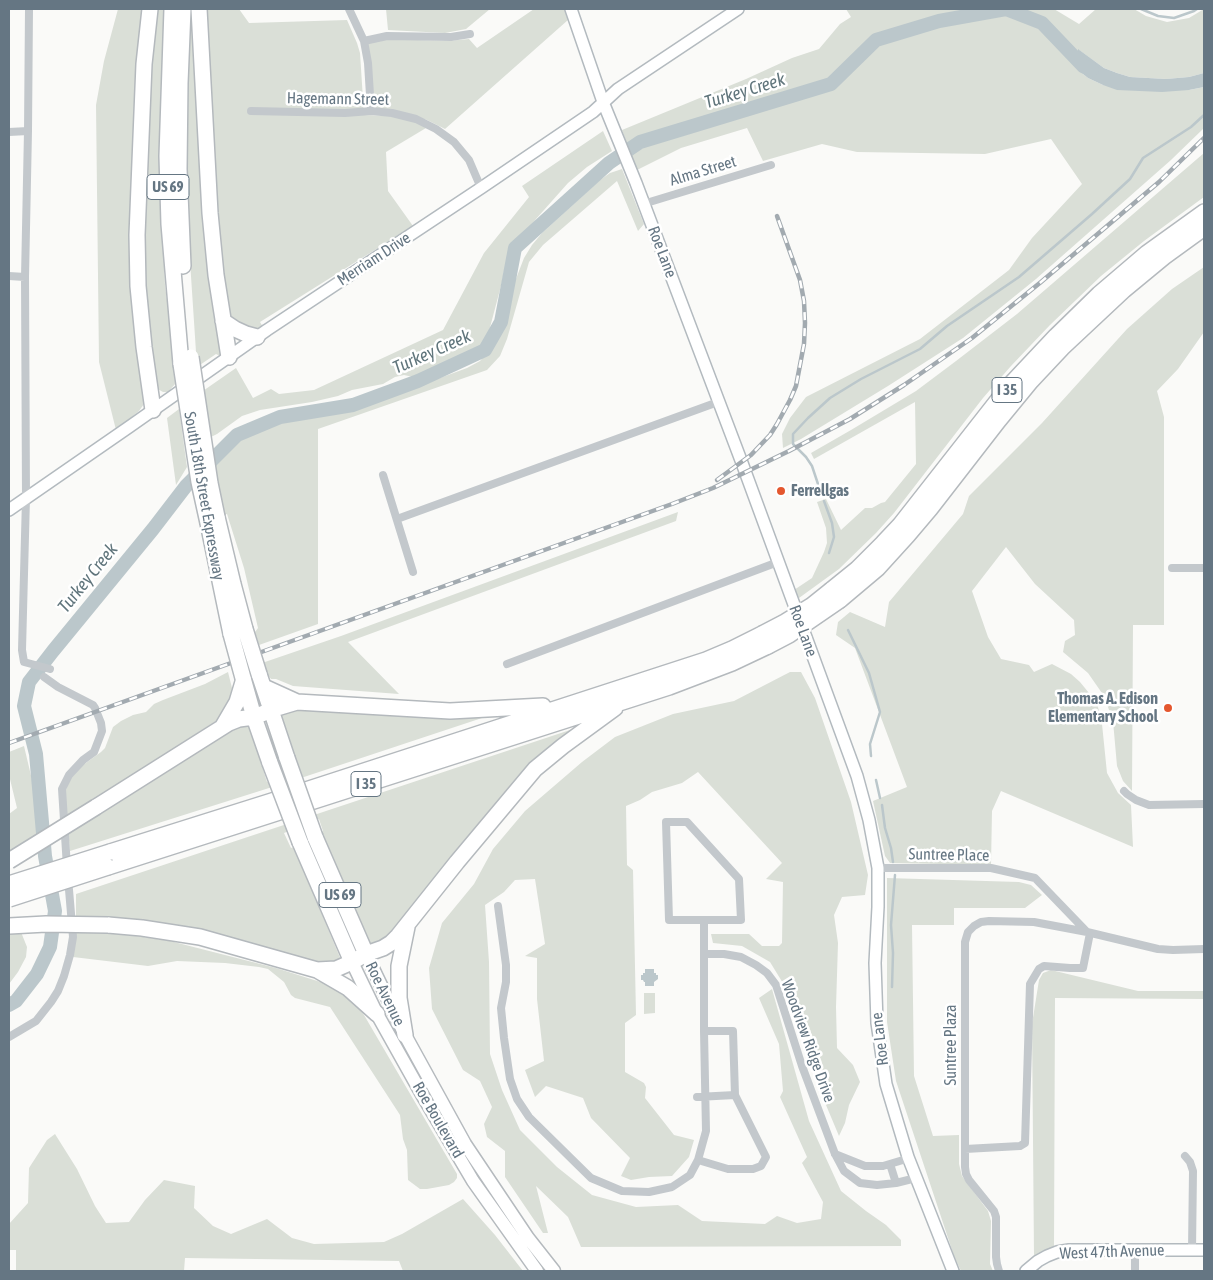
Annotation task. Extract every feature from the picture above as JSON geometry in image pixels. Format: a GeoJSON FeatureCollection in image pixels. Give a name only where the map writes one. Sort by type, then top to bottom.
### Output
{"type":"FeatureCollection","features":[{"type":"Feature","properties":{"kind":"highway"},"geometry":{"type":"LineString","coordinates":[[150,9],[144,64],[137,235],[138,286],[153,410]]}},
{"type":"Feature","properties":{"kind":"highway","name":"South 18th Street Expressway"},"geometry":{"type":"LineString","coordinates":[[172,9],[167,156],[169,224],[186,360],[210,483],[212,520],[231,634],[254,717],[270,763],[300,842],[352,962]]}},
{"type":"Feature","properties":{"kind":"highway","name":"South 18th Street Expressway"},"geometry":{"type":"LineString","coordinates":[[183,9],[180,83],[180,169],[186,360]]}},
{"type":"Feature","properties":{"kind":"highway"},"geometry":{"type":"LineString","coordinates":[[199,9],[210,213],[216,275],[229,357]]}},
{"type":"Feature","properties":{"kind":"highway","name":"I 35"},"geometry":{"type":"LineString","coordinates":[[836,595],[857,568],[900,525],[1004,393],[1056,336],[1099,294],[1147,254],[1204,212]]}},
{"type":"Feature","properties":{"kind":"highway","name":"I 35"},"geometry":{"type":"LineString","coordinates":[[9,884],[109,859],[624,701],[700,676],[732,663],[765,640],[784,622],[810,606],[836,595],[878,568],[930,509],[1031,381],[1062,348],[1124,290],[1164,256],[1204,228]]}},
{"type":"Feature","properties":{"kind":"highway"},"geometry":{"type":"LineString","coordinates":[[223,321],[235,329],[257,337]]}},
{"type":"Feature","properties":{"kind":"highway","name":"South 18th Street Expressway"},"geometry":{"type":"LineString","coordinates":[[212,520],[261,681],[315,837],[366,954]]}},
{"type":"Feature","properties":{"kind":"highway","name":"I 35"},"geometry":{"type":"LineString","coordinates":[[9,899],[109,859],[272,801],[706,660],[732,649],[765,640]]}},
{"type":"Feature","properties":{"kind":"highway"},"geometry":{"type":"LineString","coordinates":[[223,726],[237,702],[243,680]]}},
{"type":"Feature","properties":{"kind":"highway"},"geometry":{"type":"LineString","coordinates":[[261,681],[297,702]]}},
{"type":"Feature","properties":{"kind":"highway"},"geometry":{"type":"LineString","coordinates":[[317,970],[336,969],[391,943],[535,769],[624,701]]}},
{"type":"Feature","properties":{"kind":"highway"},"geometry":{"type":"LineString","coordinates":[[9,861],[223,726],[233,721],[254,717],[297,702],[450,711],[567,704]]}},
{"type":"Feature","properties":{"kind":"highway"},"geometry":{"type":"LineString","coordinates":[[405,1035],[398,980],[408,923]]}},
{"type":"Feature","properties":{"kind":"highway"},"geometry":{"type":"LineString","coordinates":[[9,926],[46,924],[108,925],[200,937],[317,970],[348,988],[377,1014]]}},
{"type":"Feature","properties":{"kind":"main road","name":"Roe Avenue"},"geometry":{"type":"LineString","coordinates":[[366,954],[405,1035]]}},
{"type":"Feature","properties":{"kind":"main road","name":"Roe Boulevard"},"geometry":{"type":"LineString","coordinates":[[352,962],[377,1014],[473,1181],[537,1271]]}},
{"type":"Feature","properties":{"kind":"main road","name":"Roe Boulevard"},"geometry":{"type":"LineString","coordinates":[[405,1035],[465,1144],[528,1238],[554,1271]]}},
{"type":"Feature","properties":{"kind":"street"},"geometry":{"type":"LineString","coordinates":[[29,9],[25,277],[26,498],[22,650],[24,662],[50,668]]}},
{"type":"Feature","properties":{"kind":"street"},"geometry":{"type":"LineString","coordinates":[[349,9],[364,41],[368,63],[371,111]]}},
{"type":"Feature","properties":{"kind":"street","name":"Roe Lane"},"geometry":{"type":"LineString","coordinates":[[571,9],[603,102],[636,183],[857,776],[869,820],[878,868],[875,963],[877,1023],[886,1084],[908,1156],[953,1271]]}},
{"type":"Feature","properties":{"kind":"street","name":"Merriam Drive"},"geometry":{"type":"LineString","coordinates":[[9,510],[257,337],[592,112],[618,89],[738,9]]}},
{"type":"Feature","properties":{"kind":"street"},"geometry":{"type":"LineString","coordinates":[[364,41],[386,36],[450,37],[470,34]]}},
{"type":"Feature","properties":{"kind":"street","name":"Hagemann Street"},"geometry":{"type":"LineString","coordinates":[[251,111],[345,113],[371,111],[392,113],[416,119],[436,128],[454,142],[469,160],[481,188]]}},
{"type":"Feature","properties":{"kind":"street"},"geometry":{"type":"LineString","coordinates":[[9,132],[28,131]]}},
{"type":"Feature","properties":{"kind":"street","name":"Alma Street"},"geometry":{"type":"LineString","coordinates":[[643,204],[771,165]]}},
{"type":"Feature","properties":{"kind":"street"},"geometry":{"type":"LineString","coordinates":[[9,276],[25,277]]}},
{"type":"Feature","properties":{"kind":"street"},"geometry":{"type":"LineString","coordinates":[[397,519],[718,402]]}},
{"type":"Feature","properties":{"kind":"street"},"geometry":{"type":"LineString","coordinates":[[383,475],[413,572]]}},
{"type":"Feature","properties":{"kind":"street"},"geometry":{"type":"LineString","coordinates":[[507,664],[778,562]]}},
{"type":"Feature","properties":{"kind":"street"},"geometry":{"type":"LineString","coordinates":[[1172,568],[1204,568]]}},
{"type":"Feature","properties":{"kind":"street"},"geometry":{"type":"LineString","coordinates":[[9,1037],[36,1021],[51,1002],[64,976],[73,937],[62,789],[69,775],[83,760],[94,752],[102,731],[101,723],[93,704],[58,687],[44,677]]}},
{"type":"Feature","properties":{"kind":"street"},"geometry":{"type":"LineString","coordinates":[[1124,791],[1136,800],[1149,805],[1204,804]]}},
{"type":"Feature","properties":{"kind":"street"},"geometry":{"type":"LineString","coordinates":[[666,822],[687,822],[739,879],[741,920],[704,920],[670,920],[666,822]]}},
{"type":"Feature","properties":{"kind":"street","name":"Suntree Place"},"geometry":{"type":"LineString","coordinates":[[878,868],[991,868],[1034,878],[1089,932]]}},
{"type":"Feature","properties":{"kind":"street"},"geometry":{"type":"LineString","coordinates":[[498,906],[506,965],[506,982],[501,1008],[510,1079],[517,1099],[529,1117],[591,1178],[622,1191],[649,1192],[672,1188],[690,1175],[698,1160],[706,1131],[701,1097],[704,1031],[704,920]]}},
{"type":"Feature","properties":{"kind":"street","name":"Suntree Plaza"},"geometry":{"type":"LineString","coordinates":[[999,1271],[996,1257],[996,1217],[994,1211],[966,1174],[965,942],[968,932],[974,926],[981,922],[989,921],[1034,922],[1089,932]]}},
{"type":"Feature","properties":{"kind":"street"},"geometry":{"type":"LineString","coordinates":[[965,1148],[1020,1146],[1026,1143],[1030,984],[1039,969],[1044,966],[1083,968],[1089,932],[1158,949],[1204,949]]}},
{"type":"Feature","properties":{"kind":"street","name":"Woodview Ridge Drive"},"geometry":{"type":"LineString","coordinates":[[705,954],[724,954],[741,957],[756,965],[776,985],[802,1066],[835,1154],[844,1171],[860,1182],[877,1184],[896,1183],[916,1178]]}},
{"type":"Feature","properties":{"kind":"street"},"geometry":{"type":"LineString","coordinates":[[698,1160],[728,1168],[753,1169],[761,1166],[766,1157],[735,1095],[733,1031],[704,1031]]}},
{"type":"Feature","properties":{"kind":"street"},"geometry":{"type":"LineString","coordinates":[[701,1097],[735,1095]]}},
{"type":"Feature","properties":{"kind":"street"},"geometry":{"type":"LineString","coordinates":[[835,1154],[865,1166],[883,1166],[903,1160],[908,1156]]}},
{"type":"Feature","properties":{"kind":"street"},"geometry":{"type":"LineString","coordinates":[[1185,1156],[1190,1162],[1193,1171],[1198,1250]]}},
{"type":"Feature","properties":{"kind":"street"},"geometry":{"type":"LineString","coordinates":[[890,1164],[896,1183]]}},
{"type":"Feature","properties":{"kind":"street","name":"West 47th Avenue"},"geometry":{"type":"LineString","coordinates":[[1026,1271],[1038,1262],[1058,1252],[1069,1250],[1198,1250]]}},
{"type":"Feature","properties":{"kind":"street"},"geometry":{"type":"LineString","coordinates":[[1135,1250],[1135,1271]]}},
{"type":"Feature","properties":{"kind":"shaded area"},"geometry":{"type":"Polygon","coordinates":[[[118,9],[146,9],[144,20],[145,396],[144,404],[139,411],[116,430],[99,362],[96,105],[104,61],[118,9]]]}},
{"type":"Feature","properties":{"kind":"shaded area"},"geometry":{"type":"Polygon","coordinates":[[[154,9],[164,9],[161,90],[161,194],[165,285],[176,383],[168,392],[163,392],[156,388],[144,306],[146,90],[154,9]]]}},
{"type":"Feature","properties":{"kind":"shaded area"},"geometry":{"type":"Polygon","coordinates":[[[190,9],[196,9],[223,353],[220,356],[216,354],[197,367],[186,166],[187,52],[190,9]]]}},
{"type":"Feature","properties":{"kind":"shaded area"},"geometry":{"type":"Polygon","coordinates":[[[204,9],[239,9],[249,23],[347,20],[360,53],[364,115],[390,116],[416,122],[426,128],[386,152],[388,191],[413,226],[260,322],[263,327],[254,330],[246,329],[230,317],[218,246],[204,9]]]}},
{"type":"Feature","properties":{"kind":"shaded area"},"geometry":{"type":"Polygon","coordinates":[[[386,9],[490,9],[466,29],[445,33],[388,30],[386,9]]]}},
{"type":"Feature","properties":{"kind":"shaded area"},"geometry":{"type":"Polygon","coordinates":[[[534,9],[564,9],[568,20],[445,129],[427,120],[373,106],[367,43],[389,39],[447,41],[469,39],[477,48],[534,9]]]}},
{"type":"Feature","properties":{"kind":"shaded area"},"geometry":{"type":"Polygon","coordinates":[[[846,9],[1054,9],[1079,24],[1096,9],[1134,9],[1146,16],[1167,22],[1189,18],[1204,9],[1204,73],[1189,77],[1166,79],[1130,77],[1104,68],[1079,50],[1078,70],[1088,78],[1103,85],[1189,90],[1204,87],[1204,128],[1171,160],[1036,279],[963,338],[888,386],[783,448],[782,434],[790,418],[806,397],[920,339],[1009,270],[1032,238],[1082,184],[1051,139],[985,154],[857,152],[822,144],[763,161],[747,128],[681,148],[637,170],[622,130],[792,58],[819,49],[840,24],[851,17],[846,9]]]}},
{"type":"Feature","properties":{"kind":"shaded area"},"geometry":{"type":"Polygon","coordinates":[[[1078,49],[1104,68],[1130,77],[1166,79],[1189,77],[1204,73],[1204,87],[1162,92],[1117,90],[1088,78],[1078,70],[1078,49]]]}},
{"type":"Feature","properties":{"kind":"shaded area"},"geometry":{"type":"Polygon","coordinates":[[[603,131],[612,151],[587,167],[568,183],[510,252],[488,335],[479,348],[419,376],[404,375],[395,377],[383,384],[352,390],[338,396],[260,410],[242,416],[207,439],[200,393],[236,368],[253,398],[271,389],[279,394],[314,390],[443,330],[484,253],[529,197],[522,186],[603,131]]]}},
{"type":"Feature","properties":{"kind":"shaded area"},"geometry":{"type":"Polygon","coordinates":[[[1204,153],[1204,197],[1144,241],[1101,276],[1050,325],[983,398],[894,513],[876,533],[839,569],[799,598],[794,590],[812,578],[827,543],[826,528],[817,502],[826,499],[841,530],[865,508],[872,508],[885,502],[916,464],[915,402],[814,459],[811,453],[916,391],[956,361],[1017,314],[1204,153]]]}},
{"type":"Feature","properties":{"kind":"shaded area"},"geometry":{"type":"Polygon","coordinates":[[[622,169],[644,224],[638,231],[617,181],[543,245],[529,262],[507,339],[500,356],[487,370],[318,429],[318,624],[259,645],[255,632],[258,628],[244,568],[227,514],[222,515],[211,469],[233,445],[246,435],[263,427],[286,420],[364,406],[467,368],[480,361],[493,346],[507,321],[514,284],[524,258],[532,245],[542,233],[600,180],[610,173],[622,169]]]}},
{"type":"Feature","properties":{"kind":"shaded area"},"geometry":{"type":"Polygon","coordinates":[[[1204,267],[1204,332],[1178,369],[1157,391],[1164,417],[1164,625],[1133,625],[1132,791],[1123,781],[1117,766],[1113,721],[1104,696],[1088,673],[1063,652],[1065,641],[1075,635],[1074,620],[1035,584],[1006,547],[972,591],[988,637],[1001,659],[1029,665],[1034,672],[1052,664],[1071,674],[1080,682],[1098,707],[1102,724],[1107,773],[1118,793],[1131,805],[1133,847],[1001,791],[992,811],[991,865],[890,863],[885,856],[873,801],[907,787],[855,648],[836,635],[838,622],[850,612],[885,627],[889,602],[963,514],[969,496],[1042,423],[1127,329],[1172,289],[1204,267]]]}},
{"type":"Feature","properties":{"kind":"shaded area"},"geometry":{"type":"Polygon","coordinates":[[[179,409],[187,467],[176,485],[167,418],[179,409]]]}},
{"type":"Feature","properties":{"kind":"shaded area"},"geometry":{"type":"Polygon","coordinates":[[[678,512],[676,521],[348,642],[399,694],[293,686],[276,679],[271,679],[262,663],[341,636],[678,512]]]}},
{"type":"Feature","properties":{"kind":"shaded area"},"geometry":{"type":"Polygon","coordinates":[[[228,672],[232,688],[231,699],[222,715],[216,721],[67,817],[65,794],[68,781],[83,765],[105,748],[113,727],[133,715],[146,712],[154,704],[205,684],[228,672]]]}},
{"type":"Feature","properties":{"kind":"shaded area"},"geometry":{"type":"Polygon","coordinates":[[[790,672],[801,672],[815,698],[851,802],[868,875],[865,895],[842,897],[834,915],[838,943],[837,1048],[853,1065],[860,1082],[849,1105],[845,1123],[839,1136],[818,1086],[789,993],[770,962],[742,946],[713,943],[711,934],[749,934],[762,946],[779,946],[782,943],[783,882],[766,879],[782,863],[698,772],[682,783],[652,792],[626,806],[627,865],[633,870],[636,1015],[625,1023],[625,1072],[644,1083],[646,1087],[645,1098],[674,1135],[694,1140],[689,1157],[672,1176],[631,1180],[621,1176],[630,1158],[591,1118],[583,1098],[546,1086],[535,1097],[525,1070],[544,1061],[537,999],[537,958],[525,956],[545,944],[535,879],[515,880],[504,892],[485,905],[489,962],[490,1054],[502,1090],[520,1130],[557,1167],[592,1195],[636,1207],[678,1205],[702,1221],[765,1224],[777,1216],[797,1223],[821,1219],[823,1202],[802,1163],[807,1157],[780,1097],[783,1091],[779,1044],[759,998],[772,989],[809,1121],[841,1191],[886,1225],[901,1240],[901,1246],[581,1247],[568,1217],[536,1186],[548,1233],[543,1233],[505,1177],[505,1151],[487,1137],[484,1124],[492,1107],[480,1081],[463,1070],[432,1009],[429,968],[442,923],[474,884],[493,849],[525,811],[582,762],[615,737],[673,714],[734,701],[790,672]]]}},
{"type":"Feature","properties":{"kind":"shaded area"},"geometry":{"type":"Polygon","coordinates":[[[293,709],[483,714],[485,717],[70,851],[68,829],[227,729],[246,725],[250,728],[267,782],[300,771],[279,711],[293,709]]]}},
{"type":"Feature","properties":{"kind":"shaded area"},"geometry":{"type":"Polygon","coordinates":[[[579,727],[391,935],[377,943],[369,944],[321,833],[323,831],[319,819],[284,833],[291,848],[294,847],[341,960],[321,964],[76,918],[76,894],[579,727]]]}},
{"type":"Feature","properties":{"kind":"shaded area"},"geometry":{"type":"Polygon","coordinates":[[[24,746],[33,784],[37,836],[9,854],[9,814],[17,808],[9,775],[9,752],[24,746]]]}},
{"type":"Feature","properties":{"kind":"shaded area"},"geometry":{"type":"Polygon","coordinates":[[[887,878],[1019,882],[1031,885],[1042,895],[1025,908],[954,908],[954,925],[912,925],[914,1076],[933,1136],[959,1135],[959,1164],[962,1176],[988,1211],[991,1221],[990,1264],[993,1271],[961,1271],[954,1256],[896,1081],[887,1022],[887,878]]]}},
{"type":"Feature","properties":{"kind":"shaded area"},"geometry":{"type":"Polygon","coordinates":[[[76,929],[96,930],[170,941],[276,968],[330,985],[341,991],[364,1015],[457,1174],[457,1178],[449,1185],[427,1189],[420,1189],[408,1180],[407,1150],[403,1139],[400,1115],[330,1007],[295,998],[291,995],[284,982],[268,969],[259,967],[225,963],[177,961],[148,966],[73,957],[76,929]]]}},
{"type":"Feature","properties":{"kind":"shaded area"},"geometry":{"type":"Polygon","coordinates":[[[21,932],[27,947],[26,957],[9,984],[9,933],[21,932]]]}},
{"type":"Feature","properties":{"kind":"shaded area"},"geometry":{"type":"Polygon","coordinates":[[[645,969],[654,969],[654,973],[658,975],[654,986],[645,986],[645,982],[641,980],[641,975],[645,973],[645,969]]]}},
{"type":"Feature","properties":{"kind":"shaded area"},"geometry":{"type":"Polygon","coordinates":[[[1051,970],[1138,991],[1204,991],[1204,999],[1055,998],[1054,1247],[1034,1256],[1032,1024],[1039,980],[1043,973],[1051,970]]]}},
{"type":"Feature","properties":{"kind":"shaded area"},"geometry":{"type":"Polygon","coordinates":[[[644,993],[655,993],[655,1013],[644,1014],[644,993]]]}},
{"type":"Feature","properties":{"kind":"shaded area"},"geometry":{"type":"Polygon","coordinates":[[[55,1134],[77,1169],[95,1206],[106,1223],[129,1222],[145,1200],[164,1180],[195,1186],[194,1208],[213,1226],[231,1234],[267,1219],[292,1238],[314,1244],[384,1242],[402,1234],[463,1199],[495,1235],[523,1271],[403,1271],[399,1261],[185,1258],[184,1271],[16,1271],[16,1250],[9,1250],[9,1224],[28,1203],[29,1168],[47,1140],[55,1134]]]}},
{"type":"Feature","properties":{"kind":"waterway","name":"Turkey Creek"},"geometry":{"type":"LineString","coordinates":[[9,1005],[16,1001],[37,974],[50,947],[55,911],[45,856],[36,754],[24,706],[29,682],[186,486],[237,435],[280,417],[353,405],[418,381],[485,350],[501,322],[515,248],[609,163],[640,142],[831,84],[876,40],[939,21],[1006,9],[1042,23],[1083,66],[1092,70]]}},
{"type":"Feature","properties":{"kind":"waterway"},"geometry":{"type":"LineString","coordinates":[[1141,9],[1158,16],[1174,18],[1197,9]]}},
{"type":"Feature","properties":{"kind":"waterway"},"geometry":{"type":"LineString","coordinates":[[818,484],[812,466],[793,444],[793,434],[808,418],[830,398],[861,379],[920,349],[947,326],[1019,277],[1130,179],[1143,158],[1191,127],[1204,115]]}},
{"type":"Feature","properties":{"kind":"waterway"},"geometry":{"type":"LineString","coordinates":[[824,501],[832,523],[834,537],[829,553]]}},
{"type":"Feature","properties":{"kind":"waterway"},"geometry":{"type":"LineString","coordinates":[[848,630],[869,673],[880,712],[870,744],[871,756]]}},
{"type":"Feature","properties":{"kind":"waterway"},"geometry":{"type":"LineString","coordinates":[[876,780],[880,798]]}},
{"type":"Feature","properties":{"kind":"waterway"},"geometry":{"type":"LineString","coordinates":[[882,805],[893,862]]}},
{"type":"Feature","properties":{"kind":"waterway"},"geometry":{"type":"LineString","coordinates":[[892,987],[893,953],[891,925],[895,875]]}},
{"type":"Feature","properties":{"kind":"railway"},"geometry":{"type":"LineString","coordinates":[[9,743],[672,504],[713,488],[789,451],[850,419],[904,385],[972,338],[1159,182],[1204,138]]}},
{"type":"Feature","properties":{"kind":"railway"},"geometry":{"type":"LineString","coordinates":[[717,480],[751,455],[770,435],[796,386],[804,344],[804,301],[800,280],[777,216]]}},
{"type":"Feature","properties":{"kind":"place","name":"Ferrellgas"},"geometry":{"type":"Point","coordinates":[781,491]}},
{"type":"Feature","properties":{"kind":"place","name":"Thomas A. Edison Elementary School"},"geometry":{"type":"Point","coordinates":[1168,708]}}]}
